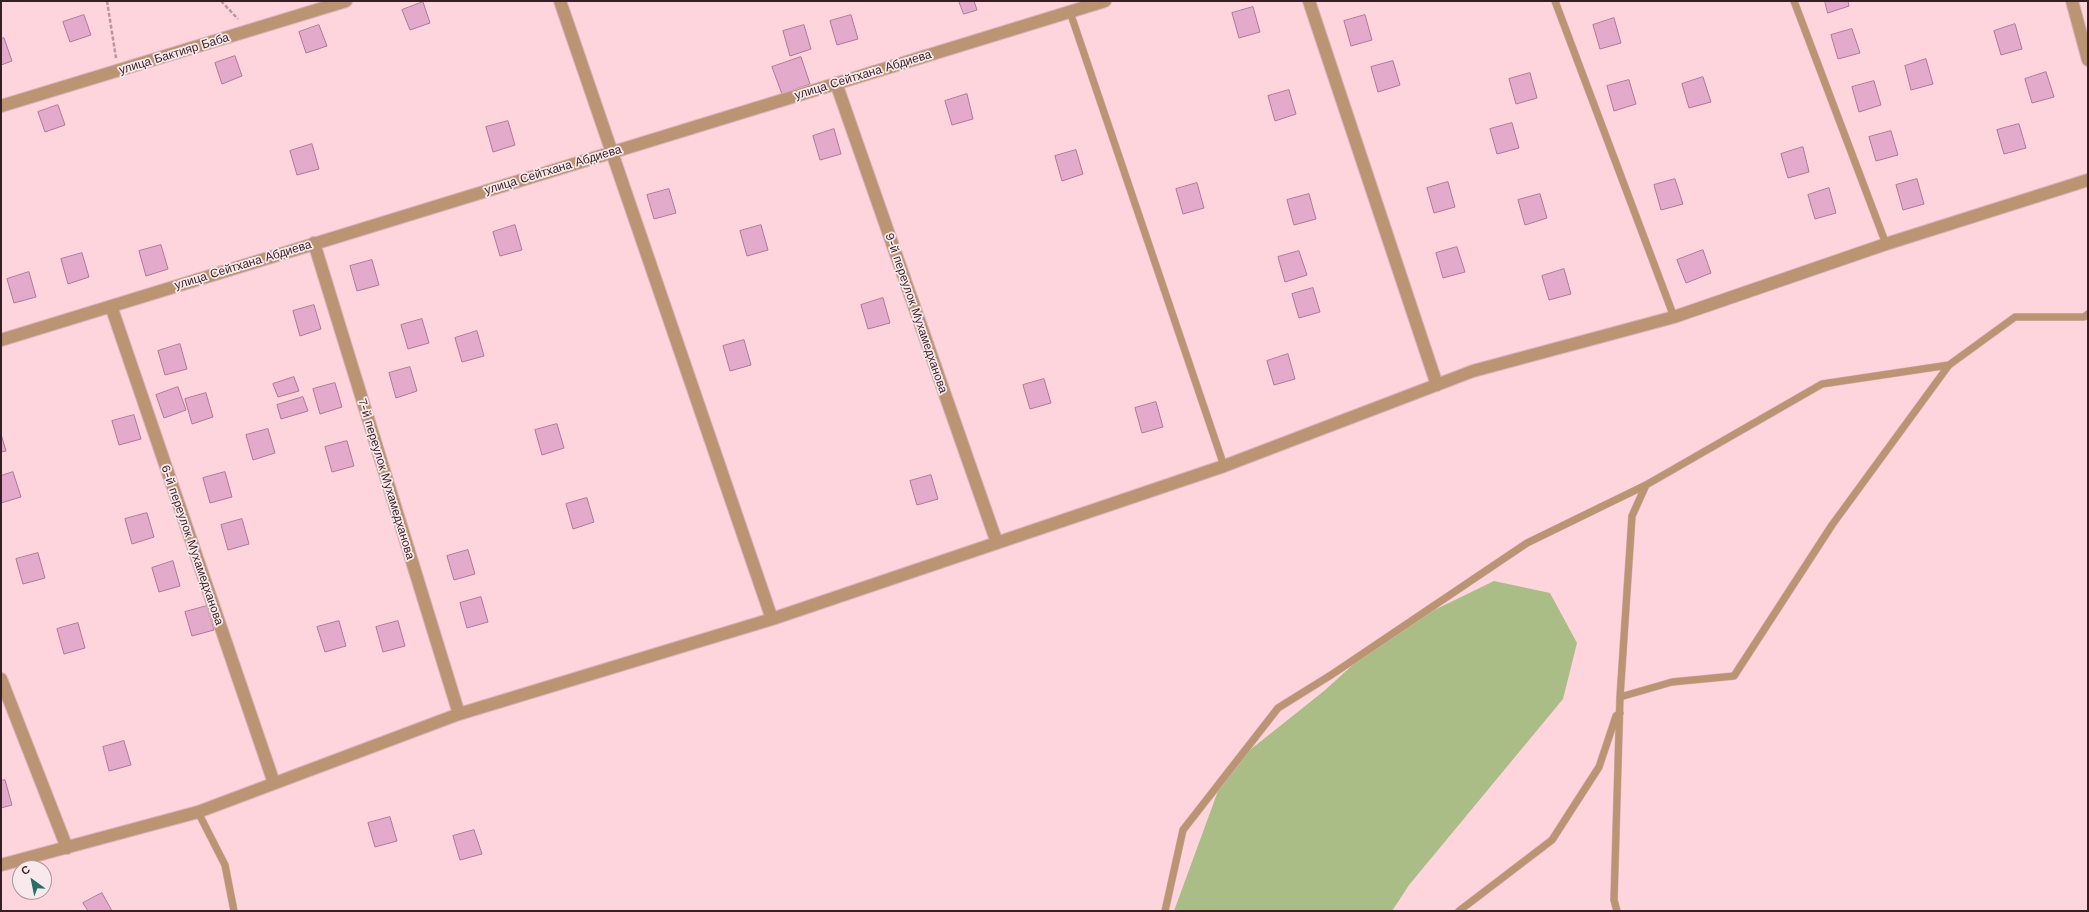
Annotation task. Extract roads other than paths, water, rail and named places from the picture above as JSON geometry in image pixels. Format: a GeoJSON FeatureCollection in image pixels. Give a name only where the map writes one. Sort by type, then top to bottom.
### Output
{"type":"FeatureCollection","features":[{"type":"Feature","properties":{"kind":"street","name":"улица Бактияр Баба"},"geometry":{"type":"LineString","coordinates":[[1,106],[346,1]]}},
{"type":"Feature","properties":{"kind":"street"},"geometry":{"type":"LineString","coordinates":[[560,1],[772,619]]}},
{"type":"Feature","properties":{"kind":"street","name":"улица Сейтхана Абдиева"},"geometry":{"type":"LineString","coordinates":[[1,340],[1105,1]]}},
{"type":"Feature","properties":{"kind":"street"},"geometry":{"type":"LineString","coordinates":[[1309,1],[1437,385]]}},
{"type":"Feature","properties":{"kind":"street"},"geometry":{"type":"LineString","coordinates":[[2072,1],[2088,60]]}},
{"type":"Feature","properties":{"kind":"street","name":"9-й переулок Мухамедханова"},"geometry":{"type":"LineString","coordinates":[[836,83],[997,543]]}},
{"type":"Feature","properties":{"kind":"street"},"geometry":{"type":"LineString","coordinates":[[1,865],[198,812],[459,714],[772,619],[1224,466],[1474,371],[1674,317],[1886,244],[2088,180]]}},
{"type":"Feature","properties":{"kind":"street","name":"7-й переулок Мухамедханова"},"geometry":{"type":"LineString","coordinates":[[314,243],[459,714]]}},
{"type":"Feature","properties":{"kind":"street","name":"6-й переулок Мухамедханова"},"geometry":{"type":"LineString","coordinates":[[110,306],[274,783]]}},
{"type":"Feature","properties":{"kind":"street"},"geometry":{"type":"LineString","coordinates":[[1,679],[67,848]]}},
{"type":"Feature","properties":{"kind":"lane"},"geometry":{"type":"LineString","coordinates":[[1555,1],[1674,317]]}},
{"type":"Feature","properties":{"kind":"lane"},"geometry":{"type":"LineString","coordinates":[[1794,1],[1886,244]]}},
{"type":"Feature","properties":{"kind":"lane"},"geometry":{"type":"LineString","coordinates":[[1070,12],[1224,466]]}},
{"type":"Feature","properties":{"kind":"lane"},"geometry":{"type":"LineString","coordinates":[[1620,697],[1672,682],[1734,676],[1832,524],[1949,364],[2015,317],[2084,318],[2088,314]]}},
{"type":"Feature","properties":{"kind":"lane"},"geometry":{"type":"LineString","coordinates":[[1165,911],[1183,830],[1278,708],[1331,675],[1527,544],[1646,485],[1822,384],[1949,364]]}},
{"type":"Feature","properties":{"kind":"lane"},"geometry":{"type":"LineString","coordinates":[[1617,911],[1614,900],[1620,697],[1632,516],[1646,485]]}},
{"type":"Feature","properties":{"kind":"lane"},"geometry":{"type":"LineString","coordinates":[[1459,911],[1552,840],[1599,767],[1616,716],[1620,713]]}},
{"type":"Feature","properties":{"kind":"lane"},"geometry":{"type":"LineString","coordinates":[[198,812],[225,865],[234,911]]}}]}
